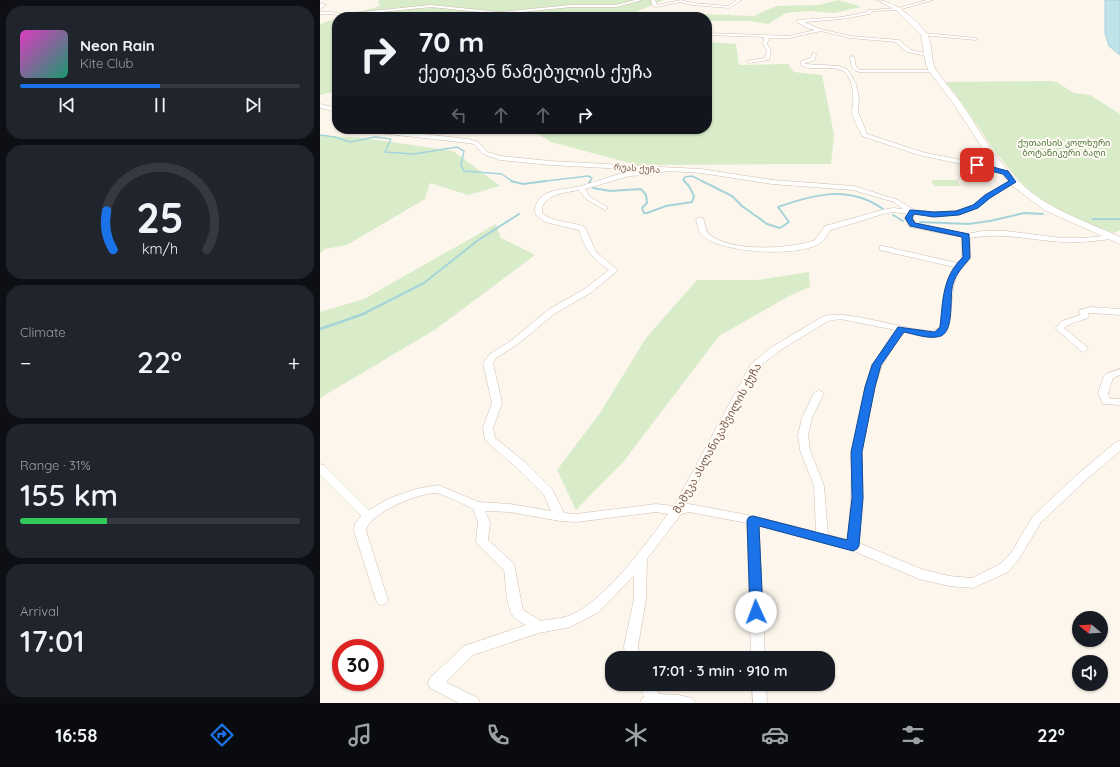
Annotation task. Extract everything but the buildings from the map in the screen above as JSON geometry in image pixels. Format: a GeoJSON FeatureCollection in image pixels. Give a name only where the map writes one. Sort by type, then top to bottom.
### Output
{"type":"FeatureCollection","features":[{"type":"Feature","properties":{"kind":"main road"},"geometry":{"type":"LineString","coordinates":[[880,0],[898,9],[924,34],[933,71],[956,102],[994,159],[1013,182],[1048,208],[1116,239]]}},
{"type":"Feature","properties":{"kind":"street"},"geometry":{"type":"LineString","coordinates":[[372,12],[435,6],[485,12],[524,11],[571,6],[616,6],[640,0]]}},
{"type":"Feature","properties":{"kind":"street"},"geometry":{"type":"LineString","coordinates":[[653,0],[654,5],[656,6],[680,1],[692,4],[729,7],[740,0]]}},
{"type":"Feature","properties":{"kind":"street"},"geometry":{"type":"LineString","coordinates":[[928,55],[909,51],[897,41],[850,37],[809,27],[799,21],[842,18],[869,13],[868,11],[872,10],[898,9],[931,0]]}},
{"type":"Feature","properties":{"kind":"street"},"geometry":{"type":"LineString","coordinates":[[320,4],[324,5],[320,8]]}},
{"type":"Feature","properties":{"kind":"street"},"geometry":{"type":"LineString","coordinates":[[320,13],[332,13]]}},
{"type":"Feature","properties":{"kind":"street"},"geometry":{"type":"LineString","coordinates":[[712,34],[797,36],[821,30]]}},
{"type":"Feature","properties":{"kind":"street"},"geometry":{"type":"LineString","coordinates":[[924,34],[976,39]]}},
{"type":"Feature","properties":{"kind":"street"},"geometry":{"type":"LineString","coordinates":[[749,62],[767,59],[769,50],[765,44],[767,36]]}},
{"type":"Feature","properties":{"kind":"street"},"geometry":{"type":"LineString","coordinates":[[814,54],[813,59],[803,62],[803,65],[846,70],[850,74],[855,91],[855,111],[864,135],[921,154],[991,168],[1005,173]]}},
{"type":"Feature","properties":{"kind":"street"},"geometry":{"type":"LineString","coordinates":[[852,57],[854,69],[859,71],[933,71]]}},
{"type":"Feature","properties":{"kind":"street"},"geometry":{"type":"LineString","coordinates":[[320,106],[332,109]]}},
{"type":"Feature","properties":{"kind":"street","name":"რუას ქუჩა"},"geometry":{"type":"LineString","coordinates":[[406,134],[476,143],[485,153],[500,158],[550,163],[701,171],[772,182],[854,188],[896,200],[912,212]]}},
{"type":"Feature","properties":{"kind":"street"},"geometry":{"type":"LineString","coordinates":[[560,517],[548,492],[521,465],[490,440],[488,428],[497,403],[488,363],[493,356],[515,342],[551,312],[589,290],[614,270],[599,259],[587,247],[582,229],[576,225],[554,223],[543,219],[538,214],[538,208],[544,198],[552,194],[580,188],[624,175],[666,170]]}},
{"type":"Feature","properties":{"kind":"street"},"geometry":{"type":"LineString","coordinates":[[700,220],[705,234],[719,243],[765,251],[784,250],[817,243],[822,240],[828,228],[882,212],[893,210],[934,214],[957,213],[976,206],[987,196],[1013,182]]}},
{"type":"Feature","properties":{"kind":"street"},"geometry":{"type":"LineString","coordinates":[[580,188],[588,198],[606,208]]}},
{"type":"Feature","properties":{"kind":"street"},"geometry":{"type":"LineString","coordinates":[[912,212],[909,218],[912,225],[966,236],[983,233],[1006,233],[1062,240],[1116,239]]}},
{"type":"Feature","properties":{"kind":"street","name":"მამუკა ასლანიკაშვილის ქუჩა"},"geometry":{"type":"LineString","coordinates":[[473,703],[435,683],[469,650],[539,627],[570,621],[595,608],[630,573],[677,511],[756,364],[767,354],[830,317],[863,320],[934,335],[939,334],[944,327],[949,284],[958,266],[966,258],[966,236]]}},
{"type":"Feature","properties":{"kind":"street"},"geometry":{"type":"LineString","coordinates":[[883,248],[958,266]]}},
{"type":"Feature","properties":{"kind":"street"},"geometry":{"type":"LineString","coordinates":[[1084,349],[1059,328],[1065,321],[1085,316],[1083,312],[1091,310],[1120,312]]}},
{"type":"Feature","properties":{"kind":"street"},"geometry":{"type":"LineString","coordinates":[[853,546],[857,498],[856,452],[870,387],[877,365],[902,329]]}},
{"type":"Feature","properties":{"kind":"street"},"geometry":{"type":"LineString","coordinates":[[1120,372],[1109,376],[1103,393],[1106,402],[1120,402]]}},
{"type":"Feature","properties":{"kind":"street"},"geometry":{"type":"LineString","coordinates":[[819,393],[806,418],[803,435],[804,450],[819,486],[822,537]]}},
{"type":"Feature","properties":{"kind":"street"},"geometry":{"type":"LineString","coordinates":[[382,600],[360,531],[361,524],[368,516],[394,501],[416,493],[438,490],[478,506],[510,508],[560,517],[576,518],[656,508],[677,511],[689,508],[753,520],[822,537],[853,546],[918,574],[948,581],[973,583],[1004,568],[1014,556],[1037,519],[1083,476],[1120,445]]}},
{"type":"Feature","properties":{"kind":"street"},"geometry":{"type":"LineString","coordinates":[[320,468],[368,516]]}},
{"type":"Feature","properties":{"kind":"street"},"geometry":{"type":"LineString","coordinates":[[478,506],[484,522],[482,542],[510,568],[514,600],[518,613],[539,627]]}},
{"type":"Feature","properties":{"kind":"street"},"geometry":{"type":"LineString","coordinates":[[753,520],[758,651]]}},
{"type":"Feature","properties":{"kind":"street"},"geometry":{"type":"LineString","coordinates":[[631,651],[631,646],[640,599],[641,558]]}},
{"type":"Feature","properties":{"kind":"street"},"geometry":{"type":"LineString","coordinates":[[648,691],[653,702],[688,703]]}},
{"type":"Feature","properties":{"kind":"street"},"geometry":{"type":"LineString","coordinates":[[759,691],[760,703]]}},
{"type":"Feature","properties":{"kind":"green space"},"geometry":{"type":"Polygon","coordinates":[[[378,0],[664,0],[636,12],[359,12],[380,6],[378,0]]]}},
{"type":"Feature","properties":{"kind":"green space"},"geometry":{"type":"Polygon","coordinates":[[[839,0],[861,7],[834,13],[811,11],[786,13],[768,24],[749,21],[712,21],[712,14],[754,16],[776,6],[818,5],[839,0]]]}},
{"type":"Feature","properties":{"kind":"green space"},"geometry":{"type":"Polygon","coordinates":[[[332,20],[332,92],[320,95],[320,24],[332,20]]]}},
{"type":"Feature","properties":{"kind":"green space"},"geometry":{"type":"Polygon","coordinates":[[[712,42],[736,44],[739,65],[788,64],[794,72],[822,75],[834,135],[831,164],[637,165],[551,142],[537,134],[712,134],[712,42]]]}},
{"type":"Feature","properties":{"kind":"green space","name":"ქუთაისის კოლხური ბოტანიკური ბაღი"},"geometry":{"type":"Polygon","coordinates":[[[1052,81],[1074,93],[1090,95],[1120,114],[1120,230],[1114,233],[1060,212],[1030,191],[1003,162],[946,82],[1052,81]]]}},
{"type":"Feature","properties":{"kind":"green space"},"geometry":{"type":"Polygon","coordinates":[[[320,136],[357,137],[453,151],[500,186],[468,195],[430,183],[425,199],[347,245],[325,249],[320,253],[320,136]]]}},
{"type":"Feature","properties":{"kind":"green space"},"geometry":{"type":"Polygon","coordinates":[[[931,180],[957,180],[960,186],[934,186],[931,180]]]}},
{"type":"Feature","properties":{"kind":"green space"},"geometry":{"type":"Polygon","coordinates":[[[496,224],[501,238],[535,255],[436,329],[320,398],[320,312],[364,299],[496,224]]]}},
{"type":"Feature","properties":{"kind":"green space"},"geometry":{"type":"Polygon","coordinates":[[[809,272],[810,287],[789,296],[719,336],[624,461],[576,510],[557,470],[600,413],[646,338],[697,280],[758,280],[809,272]]]}},
{"type":"Feature","properties":{"kind":"water"},"geometry":{"type":"Polygon","coordinates":[[[1105,0],[1120,0],[1120,55],[1109,46],[1105,33],[1105,0]]]}},
{"type":"Feature","properties":{"kind":"waterway"},"geometry":{"type":"LineString","coordinates":[[320,135],[335,137],[350,142],[375,137],[391,139],[385,152],[414,154],[457,147],[464,151],[461,165],[464,171],[502,174],[512,181]]}},
{"type":"Feature","properties":{"kind":"waterway"},"geometry":{"type":"LineString","coordinates":[[542,182],[588,176],[592,178],[590,182]]}},
{"type":"Feature","properties":{"kind":"waterway"},"geometry":{"type":"LineString","coordinates":[[593,188],[610,191],[641,189],[646,195],[647,203],[642,208],[644,213],[647,213],[666,206],[692,202],[694,196],[689,186],[683,180],[685,177],[692,176],[732,196],[742,206],[767,224],[780,228],[789,222],[778,207],[805,198],[832,194],[845,194],[870,201],[883,209]]}},
{"type":"Feature","properties":{"kind":"waterway"},"geometry":{"type":"LineString","coordinates":[[512,181],[523,184],[542,182]]}},
{"type":"Feature","properties":{"kind":"waterway"},"geometry":{"type":"LineString","coordinates":[[538,182],[542,182]]}},
{"type":"Feature","properties":{"kind":"waterway"},"geometry":{"type":"LineString","coordinates":[[920,222],[968,224],[990,221],[1024,213],[1043,214]]}},
{"type":"Feature","properties":{"kind":"waterway"},"geometry":{"type":"LineString","coordinates":[[363,314],[424,283],[477,241],[519,214]]}},
{"type":"Feature","properties":{"kind":"waterway"},"geometry":{"type":"LineString","coordinates":[[893,215],[903,221]]}},
{"type":"Feature","properties":{"kind":"waterway"},"geometry":{"type":"LineString","coordinates":[[1093,219],[1120,219]]}},
{"type":"Feature","properties":{"kind":"waterway"},"geometry":{"type":"LineString","coordinates":[[320,329],[366,313]]}},
{"type":"Feature","properties":{"kind":"route"},"geometry":{"type":"LineString","coordinates":[[756,612],[753,520],[853,546],[857,498],[856,452],[870,387],[877,365],[902,329],[934,335],[939,334],[944,327],[949,284],[958,266],[966,258],[966,236],[912,225],[909,218],[912,212],[923,214],[957,213],[976,206],[987,196],[1013,182],[1005,173],[977,165]]}}]}
